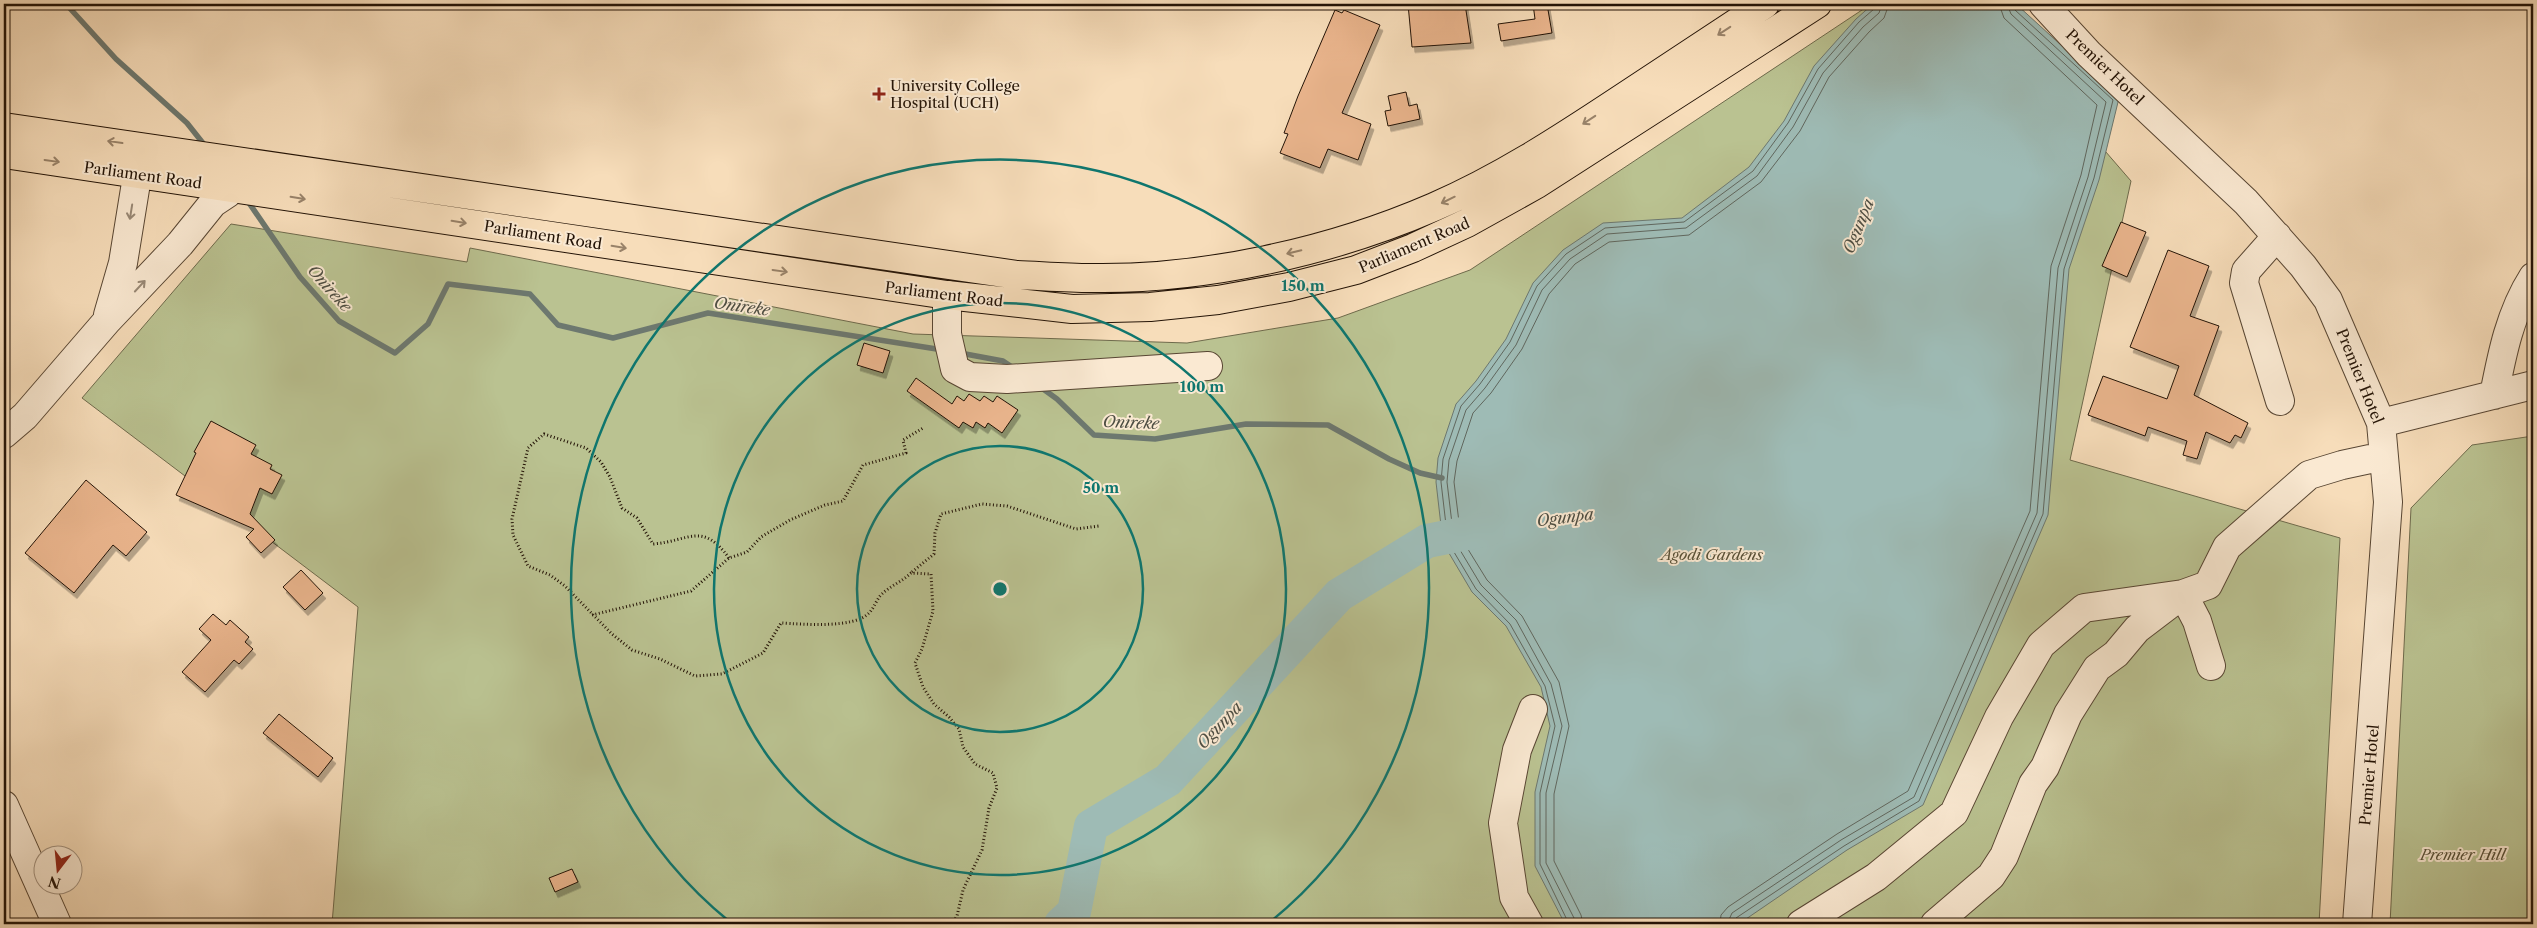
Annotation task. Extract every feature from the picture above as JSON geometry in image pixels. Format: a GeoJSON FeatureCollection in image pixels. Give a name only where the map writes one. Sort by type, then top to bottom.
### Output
{"type":"FeatureCollection","features":[{"type":"Feature","properties":{"kind":"main road","name":"Parliament Road"},"geometry":{"type":"LineString","coordinates":[[4,127],[1017,274],[1092,278],[1160,275],[1235,266],[1305,250],[1367,232],[1434,207],[1494,178],[1555,142],[1765,4]]}},
{"type":"Feature","properties":{"kind":"main road","name":"Parliament Road"},"geometry":{"type":"LineString","coordinates":[[4,154],[947,295],[1072,309],[1150,307],[1245,295],[1289,287],[1356,270],[1431,240],[1537,184],[1817,4]]}},
{"type":"Feature","properties":{"kind":"street","name":"Premier Hotel"},"geometry":{"type":"LineString","coordinates":[[2043,4],[2089,54],[2246,202],[2303,266],[2328,300],[2380,423],[2387,512],[2358,924]]}},
{"type":"Feature","properties":{"kind":"street"},"geometry":{"type":"LineString","coordinates":[[106,321],[123,263],[141,146]]}},
{"type":"Feature","properties":{"kind":"street"},"geometry":{"type":"LineString","coordinates":[[4,434],[25,416],[106,321],[180,244],[213,203],[236,189]]}},
{"type":"Feature","properties":{"kind":"street"},"geometry":{"type":"LineString","coordinates":[[2276,236],[2246,271],[2244,283],[2280,401]]}},
{"type":"Feature","properties":{"kind":"street"},"geometry":{"type":"LineString","coordinates":[[2494,395],[2511,325],[2524,290],[2533,277]]}},
{"type":"Feature","properties":{"kind":"street"},"geometry":{"type":"LineString","coordinates":[[947,295],[947,334],[955,369],[970,378],[1007,379],[1208,366]]}},
{"type":"Feature","properties":{"kind":"street"},"geometry":{"type":"LineString","coordinates":[[2380,423],[2533,385]]}},
{"type":"Feature","properties":{"kind":"street"},"geometry":{"type":"LineString","coordinates":[[1801,924],[1876,877],[1954,813],[2000,717],[2041,645],[2084,608],[2183,594],[2208,585],[2227,547],[2309,475],[2370,459],[2384,459]]}},
{"type":"Feature","properties":{"kind":"street"},"geometry":{"type":"LineString","coordinates":[[2183,594],[2197,621],[2211,666]]}},
{"type":"Feature","properties":{"kind":"street"},"geometry":{"type":"LineString","coordinates":[[1935,924],[1991,876],[2004,856],[2033,784],[2044,767],[2068,714],[2097,668],[2116,654],[2138,629],[2183,594]]}},
{"type":"Feature","properties":{"kind":"street"},"geometry":{"type":"LineString","coordinates":[[1529,924],[1514,896],[1504,823],[1517,750],[1533,709]]}},
{"type":"Feature","properties":{"kind":"street"},"geometry":{"type":"LineString","coordinates":[[4,805],[57,924]]}},
{"type":"Feature","properties":{"kind":"path"},"geometry":{"type":"LineString","coordinates":[[592,615],[691,591],[729,558],[747,552],[761,537],[790,520],[825,505],[843,501],[863,465],[906,453],[903,440],[923,428]]}},
{"type":"Feature","properties":{"kind":"path"},"geometry":{"type":"LineString","coordinates":[[729,558],[719,544],[703,535],[653,544],[636,518],[622,508],[610,477],[586,448],[569,440],[544,434],[528,448],[512,519],[513,535],[528,566],[550,575],[565,586],[592,615],[632,650],[660,659],[695,676],[722,674],[763,652],[781,624],[830,625],[868,614],[881,595],[902,582],[911,572],[934,554],[935,533],[941,514],[982,504],[1007,506],[1076,529],[1099,526]]}},
{"type":"Feature","properties":{"kind":"path"},"geometry":{"type":"LineString","coordinates":[[911,572],[931,574],[933,611],[922,649],[915,663],[923,687],[934,704],[959,729],[962,747],[976,764],[992,773],[997,788],[989,808],[982,850],[963,890],[957,916],[952,924]]}},
{"type":"Feature","properties":{"kind":"green space","name":"Agodi Gardens"},"geometry":{"type":"Polygon","coordinates":[[[1871,4],[1978,4],[2131,181],[2070,460],[2340,538],[2319,924],[332,924],[358,607],[82,398],[231,224],[467,262],[470,248],[913,334],[1187,343],[1338,318],[1470,270],[1871,4]]]}},
{"type":"Feature","properties":{"kind":"green space","name":"Premier Hill"},"geometry":{"type":"Polygon","coordinates":[[[2533,436],[2533,924],[2390,924],[2411,508],[2472,445],[2533,436]]]}},
{"type":"Feature","properties":{"kind":"water"},"geometry":{"type":"Polygon","coordinates":[[[1873,4],[2016,4],[2119,98],[2099,180],[2069,269],[2048,515],[1923,805],[1847,850],[1746,919],[1733,924],[1565,924],[1535,866],[1535,792],[1550,726],[1541,687],[1506,626],[1472,592],[1443,543],[1436,482],[1438,458],[1456,404],[1476,381],[1506,339],[1533,283],[1563,250],[1603,223],[1682,218],[1749,167],[1784,121],[1814,66],[1856,19],[1873,4]]]}},
{"type":"Feature","properties":{"kind":"building"},"geometry":{"type":"Polygon","coordinates":[[[1408,4],[1465,4],[1471,43],[1412,47],[1408,4]]]}},
{"type":"Feature","properties":{"kind":"building"},"geometry":{"type":"Polygon","coordinates":[[[1533,4],[1547,4],[1552,33],[1501,41],[1498,24],[1535,19],[1533,4]]]}},
{"type":"Feature","properties":{"kind":"building"},"geometry":{"type":"Polygon","coordinates":[[[1335,10],[1342,13],[1344,10],[1380,25],[1342,113],[1371,124],[1358,160],[1328,149],[1320,168],[1280,153],[1288,134],[1284,133],[1298,96],[1335,10]]]}},
{"type":"Feature","properties":{"kind":"building"},"geometry":{"type":"Polygon","coordinates":[[[1406,92],[1409,106],[1417,104],[1420,119],[1388,126],[1385,111],[1391,110],[1388,96],[1406,92]]]}},
{"type":"Feature","properties":{"kind":"building"},"geometry":{"type":"Polygon","coordinates":[[[2121,222],[2146,232],[2127,277],[2102,266],[2121,222]]]}},
{"type":"Feature","properties":{"kind":"building"},"geometry":{"type":"Polygon","coordinates":[[[2168,250],[2209,266],[2190,316],[2219,326],[2194,395],[2248,423],[2241,438],[2235,435],[2230,443],[2206,432],[2197,459],[2183,455],[2187,441],[2148,427],[2145,436],[2088,415],[2103,376],[2167,399],[2179,366],[2130,347],[2168,250]]]}},
{"type":"Feature","properties":{"kind":"building"},"geometry":{"type":"Polygon","coordinates":[[[864,343],[890,351],[883,373],[857,365],[864,343]]]}},
{"type":"Feature","properties":{"kind":"building"},"geometry":{"type":"Polygon","coordinates":[[[916,378],[952,404],[957,396],[964,401],[969,394],[980,401],[984,396],[993,402],[997,396],[1018,410],[1002,433],[988,423],[985,428],[976,422],[973,428],[963,422],[959,428],[907,391],[916,378]]]}},
{"type":"Feature","properties":{"kind":"building"},"geometry":{"type":"Polygon","coordinates":[[[211,421],[256,445],[251,454],[272,465],[270,469],[282,475],[272,494],[260,488],[250,514],[275,540],[261,553],[246,537],[254,529],[176,495],[196,453],[194,452],[211,421]]]}},
{"type":"Feature","properties":{"kind":"building"},"geometry":{"type":"Polygon","coordinates":[[[86,480],[147,532],[126,556],[113,545],[74,593],[25,553],[86,480]]]}},
{"type":"Feature","properties":{"kind":"building"},"geometry":{"type":"Polygon","coordinates":[[[301,570],[323,593],[305,610],[283,587],[301,570]]]}},
{"type":"Feature","properties":{"kind":"building"},"geometry":{"type":"Polygon","coordinates":[[[213,614],[226,625],[230,620],[249,637],[245,642],[253,649],[239,664],[234,660],[205,692],[182,672],[211,640],[199,629],[213,614]]]}},
{"type":"Feature","properties":{"kind":"building"},"geometry":{"type":"Polygon","coordinates":[[[279,714],[333,758],[318,777],[263,733],[279,714]]]}},
{"type":"Feature","properties":{"kind":"building"},"geometry":{"type":"Polygon","coordinates":[[[572,869],[578,882],[555,892],[549,878],[572,869]]]}},
{"type":"Feature","properties":{"kind":"waterway","name":"Onireke"},"geometry":{"type":"LineString","coordinates":[[66,4],[116,59],[187,123],[206,147]]}},
{"type":"Feature","properties":{"kind":"waterway","name":"Onireke"},"geometry":{"type":"LineString","coordinates":[[247,200],[300,277],[339,321],[395,353],[428,324],[448,284],[530,294],[558,325],[613,338],[708,313],[943,350]]}},
{"type":"Feature","properties":{"kind":"waterway","name":"Onireke"},"geometry":{"type":"LineString","coordinates":[[960,353],[1003,361],[1015,369]]}},
{"type":"Feature","properties":{"kind":"waterway","name":"Onireke"},"geometry":{"type":"LineString","coordinates":[[1039,386],[1057,399],[1094,435],[1155,439],[1246,424],[1328,425],[1389,459],[1420,473],[1442,478]]}},
{"type":"Feature","properties":{"kind":"waterway","name":"Ogunpa"},"geometry":{"type":"LineString","coordinates":[[1061,924],[1074,912],[1091,826],[1168,780],[1339,595],[1427,541],[1488,529]]}},
{"type":"Feature","properties":{"kind":"place","name":"University College Hospital (UCH)"},"geometry":{"type":"Point","coordinates":[879,94]}}]}
